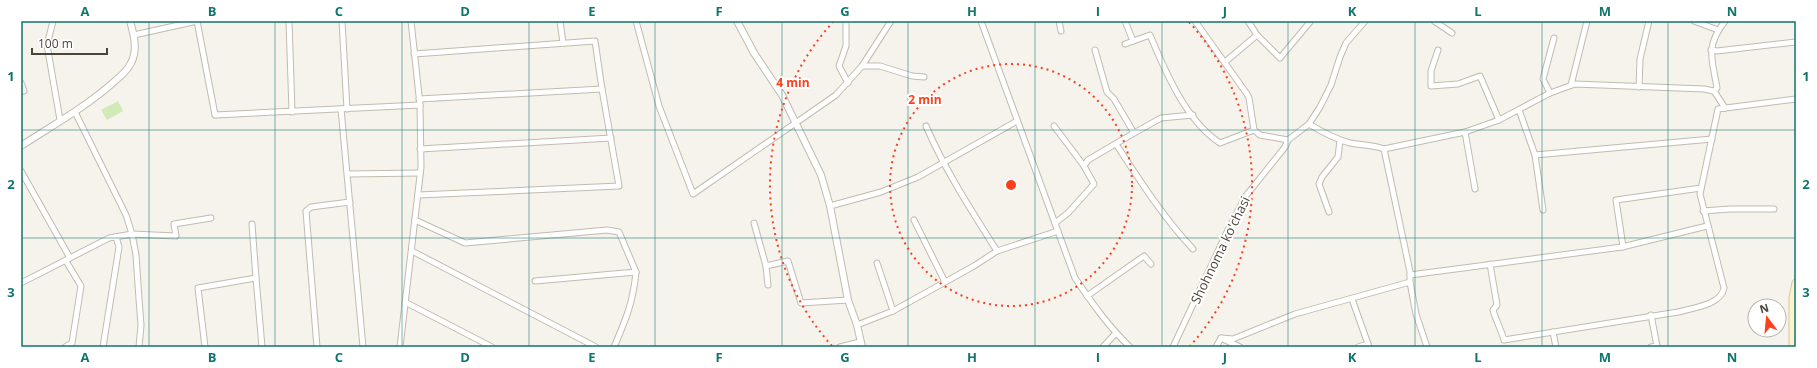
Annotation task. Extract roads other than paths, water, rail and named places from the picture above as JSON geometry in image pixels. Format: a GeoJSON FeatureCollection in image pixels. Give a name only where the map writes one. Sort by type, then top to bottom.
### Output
{"type":"FeatureCollection","features":[{"type":"Feature","properties":{"kind":"main road"},"geometry":{"type":"LineString","coordinates":[[1793,347],[1796,283]]}},
{"type":"Feature","properties":{"kind":"street"},"geometry":{"type":"LineString","coordinates":[[54,21],[47,45],[60,120]]}},
{"type":"Feature","properties":{"kind":"street"},"geometry":{"type":"LineString","coordinates":[[21,146],[101,94],[128,69],[132,63],[135,50],[134,35],[130,21]]}},
{"type":"Feature","properties":{"kind":"street"},"geometry":{"type":"LineString","coordinates":[[134,35],[197,21],[215,114],[344,109],[602,89]]}},
{"type":"Feature","properties":{"kind":"street"},"geometry":{"type":"LineString","coordinates":[[290,21],[292,112]]}},
{"type":"Feature","properties":{"kind":"street"},"geometry":{"type":"LineString","coordinates":[[342,21],[344,109],[348,174],[363,347]]}},
{"type":"Feature","properties":{"kind":"street"},"geometry":{"type":"LineString","coordinates":[[400,347],[420,173],[419,102],[411,21]]}},
{"type":"Feature","properties":{"kind":"street"},"geometry":{"type":"LineString","coordinates":[[560,21],[563,43]]}},
{"type":"Feature","properties":{"kind":"street"},"geometry":{"type":"LineString","coordinates":[[636,21],[659,106],[693,194],[836,95],[862,66],[891,21]]}},
{"type":"Feature","properties":{"kind":"street"},"geometry":{"type":"LineString","coordinates":[[737,21],[754,53],[782,95],[821,175],[830,206],[848,300],[857,325],[861,345],[840,347]]}},
{"type":"Feature","properties":{"kind":"street"},"geometry":{"type":"LineString","coordinates":[[846,21],[846,46],[839,66],[848,83]]}},
{"type":"Feature","properties":{"kind":"street"},"geometry":{"type":"LineString","coordinates":[[981,21],[1075,278],[1116,333],[1130,347]]}},
{"type":"Feature","properties":{"kind":"street"},"geometry":{"type":"LineString","coordinates":[[1059,21],[1061,32]]}},
{"type":"Feature","properties":{"kind":"street"},"geometry":{"type":"LineString","coordinates":[[1125,21],[1133,41]]}},
{"type":"Feature","properties":{"kind":"street"},"geometry":{"type":"LineString","coordinates":[[1195,21],[1249,98],[1254,130],[1260,135],[1288,140]]}},
{"type":"Feature","properties":{"kind":"street"},"geometry":{"type":"LineString","coordinates":[[1248,21],[1257,35],[1280,58],[1310,22],[1309,21]]}},
{"type":"Feature","properties":{"kind":"street","name":"Shohnoma ko'chasi"},"geometry":{"type":"LineString","coordinates":[[1173,347],[1245,197],[1285,147],[1288,140],[1309,124],[1327,97],[1346,43],[1365,21]]}},
{"type":"Feature","properties":{"kind":"street"},"geometry":{"type":"LineString","coordinates":[[1434,21],[1452,33]]}},
{"type":"Feature","properties":{"kind":"street"},"geometry":{"type":"LineString","coordinates":[[1571,85],[1588,21]]}},
{"type":"Feature","properties":{"kind":"street"},"geometry":{"type":"LineString","coordinates":[[1639,87],[1640,59],[1649,21]]}},
{"type":"Feature","properties":{"kind":"street"},"geometry":{"type":"LineString","coordinates":[[1694,21],[1718,30]]}},
{"type":"Feature","properties":{"kind":"street"},"geometry":{"type":"LineString","coordinates":[[1714,91],[1717,88],[1711,50],[1718,30],[1725,21]]}},
{"type":"Feature","properties":{"kind":"street"},"geometry":{"type":"LineString","coordinates":[[1125,44],[1150,35],[1174,88],[1208,135],[1220,143],[1254,130]]}},
{"type":"Feature","properties":{"kind":"street"},"geometry":{"type":"LineString","coordinates":[[1225,62],[1257,35]]}},
{"type":"Feature","properties":{"kind":"street"},"geometry":{"type":"LineString","coordinates":[[1550,93],[1543,79],[1554,38]]}},
{"type":"Feature","properties":{"kind":"street"},"geometry":{"type":"LineString","coordinates":[[414,54],[595,41],[619,186],[418,195]]}},
{"type":"Feature","properties":{"kind":"street"},"geometry":{"type":"LineString","coordinates":[[1711,50],[1717,51],[1796,42]]}},
{"type":"Feature","properties":{"kind":"street"},"geometry":{"type":"LineString","coordinates":[[1095,50],[1107,92],[1114,99],[1134,133]]}},
{"type":"Feature","properties":{"kind":"street"},"geometry":{"type":"LineString","coordinates":[[1438,50],[1431,71],[1431,86],[1458,84],[1480,76],[1500,120]]}},
{"type":"Feature","properties":{"kind":"street"},"geometry":{"type":"LineString","coordinates":[[862,66],[880,66],[912,76],[924,77]]}},
{"type":"Feature","properties":{"kind":"street"},"geometry":{"type":"LineString","coordinates":[[21,83],[24,90],[21,92]]}},
{"type":"Feature","properties":{"kind":"street"},"geometry":{"type":"LineString","coordinates":[[1309,124],[1340,140],[1384,149],[1465,132],[1500,120],[1550,93],[1571,85],[1704,89],[1714,91],[1725,108]]}},
{"type":"Feature","properties":{"kind":"street"},"geometry":{"type":"LineString","coordinates":[[1490,264],[1497,305],[1493,310],[1497,326],[1501,330],[1504,340],[1702,306],[1721,296],[1724,293],[1724,288],[1703,211],[1700,194],[1718,109],[1796,99]]}},
{"type":"Feature","properties":{"kind":"street"},"geometry":{"type":"LineString","coordinates":[[1519,110],[1535,155],[1543,210]]}},
{"type":"Feature","properties":{"kind":"street"},"geometry":{"type":"LineString","coordinates":[[75,112],[126,215],[132,234],[136,255],[140,305],[141,325],[139,347]]}},
{"type":"Feature","properties":{"kind":"street"},"geometry":{"type":"LineString","coordinates":[[1084,166],[1088,160],[1161,118],[1193,115]]}},
{"type":"Feature","properties":{"kind":"street"},"geometry":{"type":"LineString","coordinates":[[830,206],[881,192],[918,177],[1017,121]]}},
{"type":"Feature","properties":{"kind":"street"},"geometry":{"type":"LineString","coordinates":[[926,126],[943,162],[962,196],[997,251]]}},
{"type":"Feature","properties":{"kind":"street"},"geometry":{"type":"LineString","coordinates":[[1054,126],[1084,166],[1094,184],[1068,213],[1055,223]]}},
{"type":"Feature","properties":{"kind":"street"},"geometry":{"type":"LineString","coordinates":[[1465,132],[1475,189]]}},
{"type":"Feature","properties":{"kind":"street"},"geometry":{"type":"LineString","coordinates":[[420,149],[611,138]]}},
{"type":"Feature","properties":{"kind":"street"},"geometry":{"type":"LineString","coordinates":[[1535,155],[1712,139]]}},
{"type":"Feature","properties":{"kind":"street"},"geometry":{"type":"LineString","coordinates":[[1329,212],[1319,184],[1322,177],[1338,157],[1340,140]]}},
{"type":"Feature","properties":{"kind":"street"},"geometry":{"type":"LineString","coordinates":[[1116,144],[1148,194],[1173,227],[1193,249]]}},
{"type":"Feature","properties":{"kind":"street"},"geometry":{"type":"LineString","coordinates":[[1384,149],[1410,275],[1416,314],[1428,347]]}},
{"type":"Feature","properties":{"kind":"street"},"geometry":{"type":"LineString","coordinates":[[21,171],[81,286],[72,343],[65,347]]}},
{"type":"Feature","properties":{"kind":"street"},"geometry":{"type":"LineString","coordinates":[[348,174],[420,173]]}},
{"type":"Feature","properties":{"kind":"street"},"geometry":{"type":"LineString","coordinates":[[1623,247],[1616,200],[1701,188]]}},
{"type":"Feature","properties":{"kind":"street"},"geometry":{"type":"LineString","coordinates":[[317,347],[306,211],[307,208],[311,207],[350,202]]}},
{"type":"Feature","properties":{"kind":"street"},"geometry":{"type":"LineString","coordinates":[[1703,211],[1730,209],[1774,209]]}},
{"type":"Feature","properties":{"kind":"street"},"geometry":{"type":"LineString","coordinates":[[21,283],[109,238],[132,234],[176,236],[174,224],[211,218]]}},
{"type":"Feature","properties":{"kind":"street"},"geometry":{"type":"LineString","coordinates":[[415,220],[465,243],[606,230],[619,232],[636,272],[634,295],[627,317],[614,347]]}},
{"type":"Feature","properties":{"kind":"street"},"geometry":{"type":"LineString","coordinates":[[914,220],[944,282]]}},
{"type":"Feature","properties":{"kind":"street"},"geometry":{"type":"LineString","coordinates":[[754,223],[766,266],[768,285]]}},
{"type":"Feature","properties":{"kind":"street"},"geometry":{"type":"LineString","coordinates":[[252,224],[262,347]]}},
{"type":"Feature","properties":{"kind":"street"},"geometry":{"type":"LineString","coordinates":[[1410,275],[1623,247],[1707,226]]}},
{"type":"Feature","properties":{"kind":"street"},"geometry":{"type":"LineString","coordinates":[[857,325],[893,311],[997,251],[1058,231]]}},
{"type":"Feature","properties":{"kind":"street"},"geometry":{"type":"LineString","coordinates":[[103,347],[119,247],[116,237]]}},
{"type":"Feature","properties":{"kind":"street"},"geometry":{"type":"LineString","coordinates":[[412,251],[596,347]]}},
{"type":"Feature","properties":{"kind":"street"},"geometry":{"type":"LineString","coordinates":[[1087,296],[1144,256],[1151,264]]}},
{"type":"Feature","properties":{"kind":"street"},"geometry":{"type":"LineString","coordinates":[[766,266],[788,261],[801,303],[848,300]]}},
{"type":"Feature","properties":{"kind":"street"},"geometry":{"type":"LineString","coordinates":[[877,263],[893,311]]}},
{"type":"Feature","properties":{"kind":"street"},"geometry":{"type":"LineString","coordinates":[[535,281],[636,272]]}},
{"type":"Feature","properties":{"kind":"street"},"geometry":{"type":"LineString","coordinates":[[205,347],[198,288],[256,278]]}},
{"type":"Feature","properties":{"kind":"street"},"geometry":{"type":"LineString","coordinates":[[1221,338],[1233,339],[1295,314],[1410,282]]}},
{"type":"Feature","properties":{"kind":"street"},"geometry":{"type":"LineString","coordinates":[[1352,299],[1368,345],[1358,347]]}},
{"type":"Feature","properties":{"kind":"street"},"geometry":{"type":"LineString","coordinates":[[405,302],[492,347]]}},
{"type":"Feature","properties":{"kind":"street"},"geometry":{"type":"LineString","coordinates":[[1651,315],[1657,346],[1651,347]]}},
{"type":"Feature","properties":{"kind":"street"},"geometry":{"type":"LineString","coordinates":[[1553,332],[1556,347]]}},
{"type":"Feature","properties":{"kind":"street"},"geometry":{"type":"LineString","coordinates":[[1103,347],[1116,333]]}},
{"type":"Feature","properties":{"kind":"street"},"geometry":{"type":"LineString","coordinates":[[1216,347],[1221,338]]}},
{"type":"Feature","properties":{"kind":"street"},"geometry":{"type":"LineString","coordinates":[[1221,338],[1240,347]]}}]}
